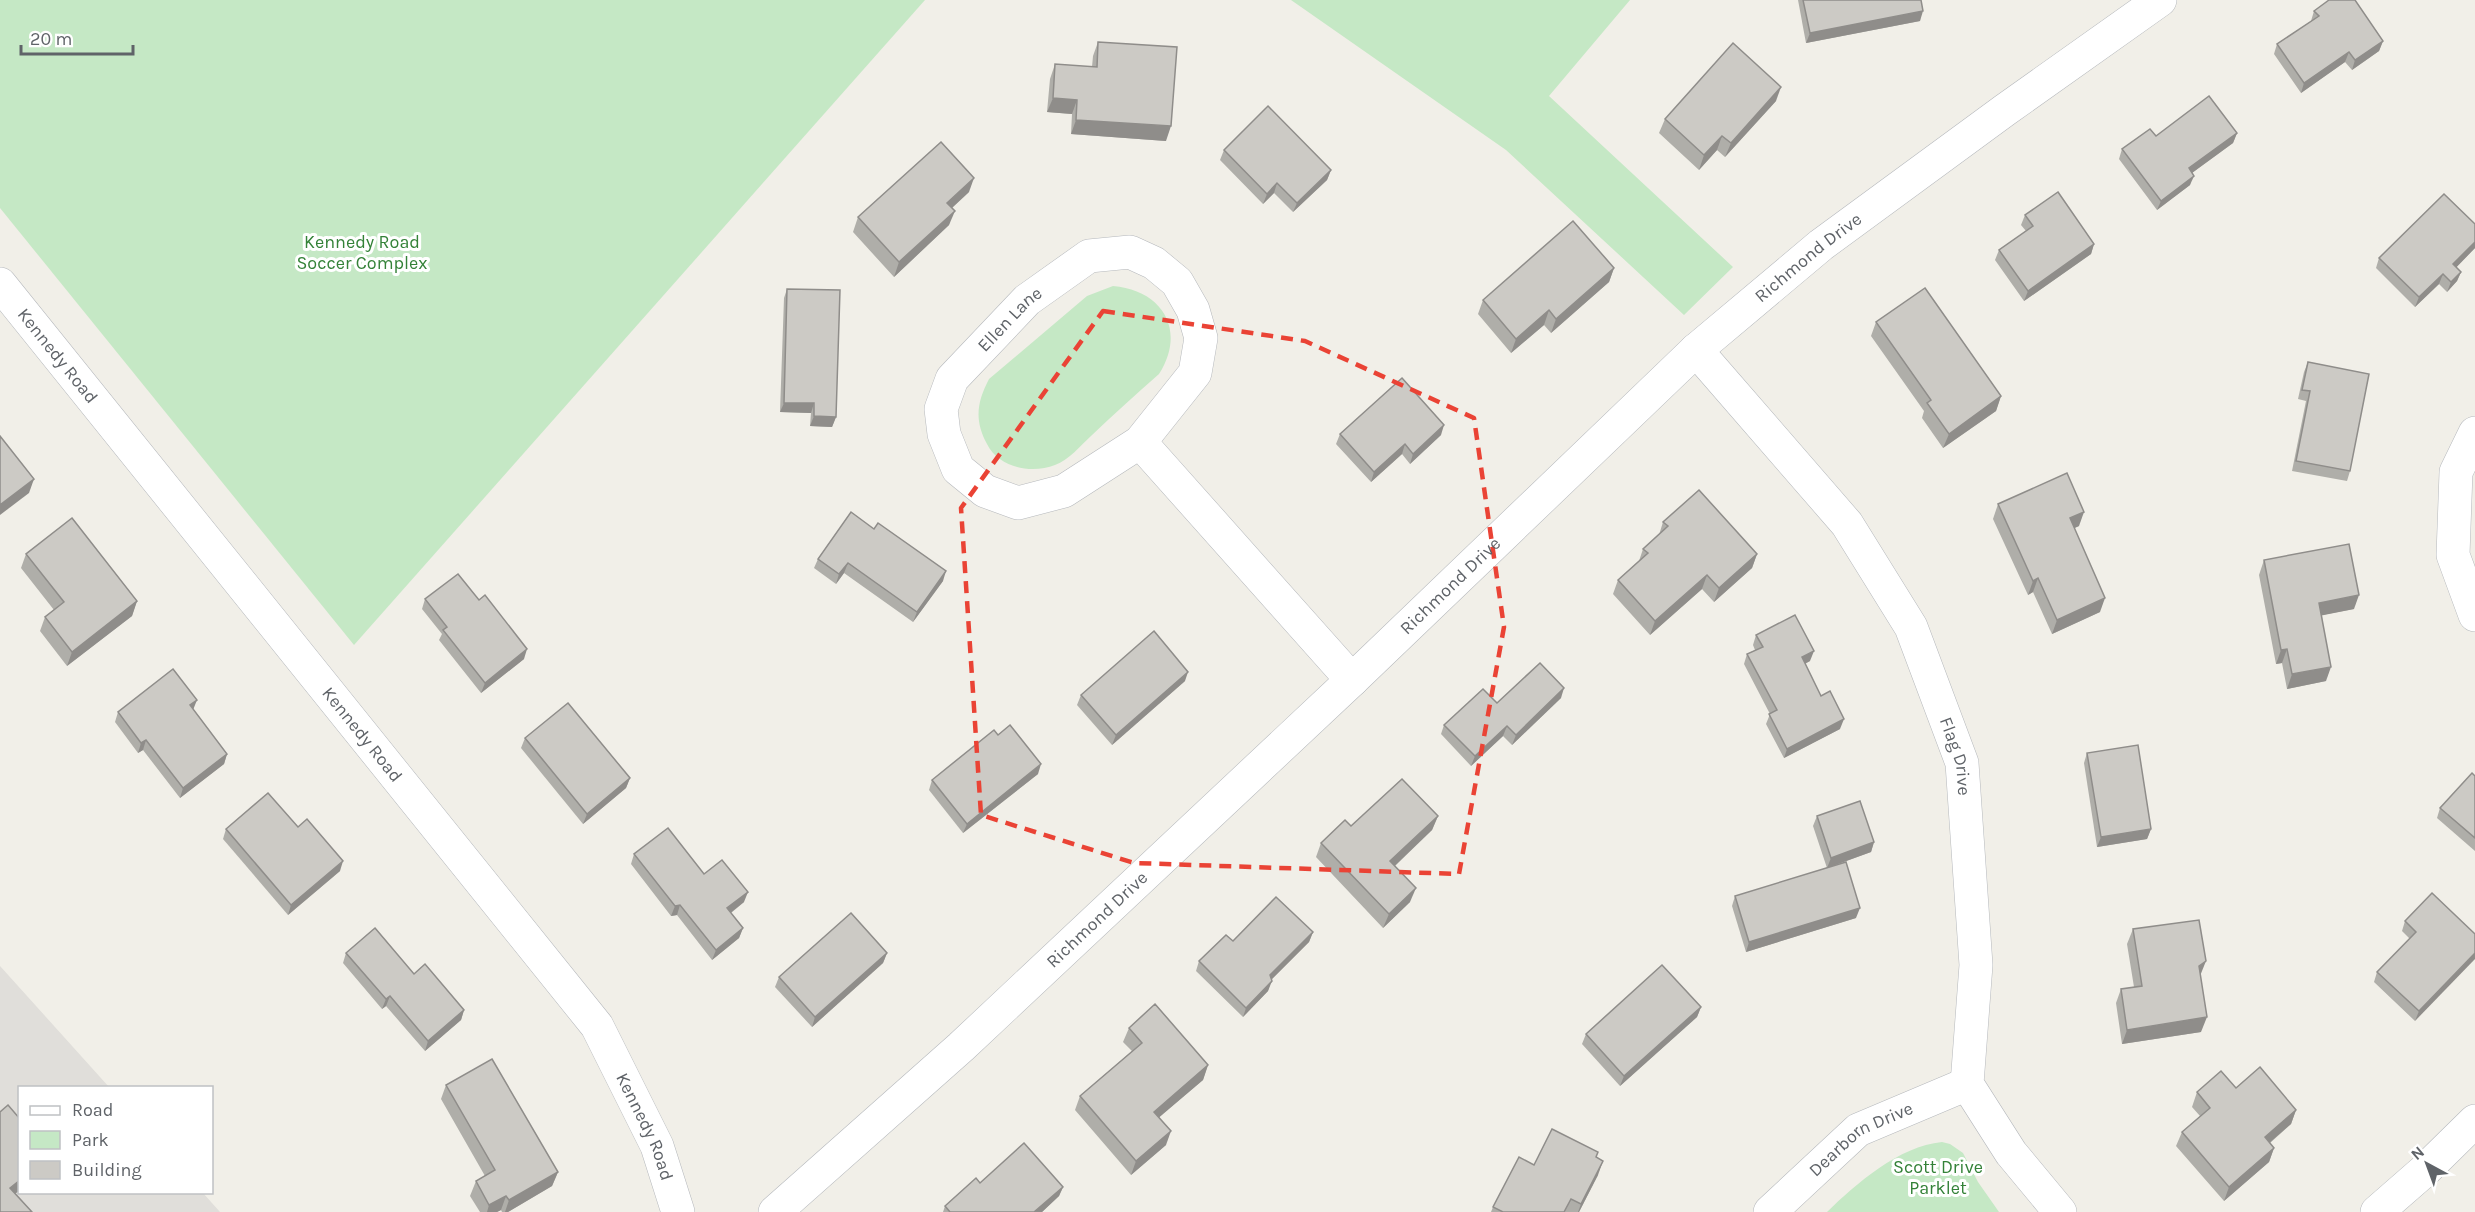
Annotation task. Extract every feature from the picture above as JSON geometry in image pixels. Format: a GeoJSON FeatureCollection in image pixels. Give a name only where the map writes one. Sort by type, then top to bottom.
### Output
{"type":"FeatureCollection","features":[{"type":"Feature","properties":{"kind":"street","name":"Richmond Drive"},"geometry":{"type":"LineString","coordinates":[[775,1212],[961,1047],[1352,680],[1696,350],[1821,245],[2160,0]]}},
{"type":"Feature","properties":{"kind":"street","name":"Ellen Lane"},"geometry":{"type":"LineString","coordinates":[[1130,252],[1154,263],[1177,282],[1193,310],[1201,339],[1195,373],[1140,442],[1064,491],[1018,503],[985,491],[958,469],[944,434],[941,409],[952,378],[1027,300],[1089,256],[1130,252]]}},
{"type":"Feature","properties":{"kind":"street","name":"Kennedy Road"},"geometry":{"type":"LineString","coordinates":[[0,284],[597,1026],[657,1146],[678,1212]]}},
{"type":"Feature","properties":{"kind":"street","name":"Flag Drive"},"geometry":{"type":"LineString","coordinates":[[1696,350],[1847,524],[1911,627],[1962,763],[1976,965],[1967,1084]]}},
{"type":"Feature","properties":{"kind":"street"},"geometry":{"type":"LineString","coordinates":[[2475,433],[2456,472],[2453,555],[2475,615]]}},
{"type":"Feature","properties":{"kind":"street"},"geometry":{"type":"LineString","coordinates":[[1140,442],[1352,680]]}},
{"type":"Feature","properties":{"kind":"street"},"geometry":{"type":"LineString","coordinates":[[1967,1084],[2011,1153],[2060,1212]]}},
{"type":"Feature","properties":{"kind":"street","name":"Dearborn Drive"},"geometry":{"type":"LineString","coordinates":[[1770,1212],[1858,1130],[1967,1084]]}},
{"type":"Feature","properties":{"kind":"street"},"geometry":{"type":"LineString","coordinates":[[2377,1212],[2424,1171],[2475,1121]]}},
{"type":"Feature","properties":{"kind":"highlighted area"},"geometry":{"type":"Polygon","coordinates":[[[1103,311],[1305,341],[1474,418],[1504,627],[1459,874],[1134,863],[981,815],[961,508],[1103,311]]]}},
{"type":"Feature","properties":{"kind":"shaded area"},"geometry":{"type":"Polygon","coordinates":[[[0,966],[108,1086],[18,1086],[18,1194],[204,1194],[220,1212],[0,1212],[0,966]]]}},
{"type":"Feature","properties":{"kind":"green space","name":"Kennedy Road Soccer Complex"},"geometry":{"type":"Polygon","coordinates":[[[0,0],[925,0],[354,645],[0,208],[0,0]]]}},
{"type":"Feature","properties":{"kind":"green space"},"geometry":{"type":"Polygon","coordinates":[[[1291,0],[1630,0],[1549,96],[1733,267],[1684,315],[1506,150],[1291,0]]]}},
{"type":"Feature","properties":{"kind":"green space"},"geometry":{"type":"Polygon","coordinates":[[[1113,286],[1145,295],[1165,315],[1170,328],[1171,342],[1167,358],[1159,374],[1060,463],[1046,468],[1027,469],[999,459],[987,444],[979,419],[982,395],[989,379],[1087,296],[1113,286]]]}},
{"type":"Feature","properties":{"kind":"green space","name":"Scott Drive Parklet"},"geometry":{"type":"Polygon","coordinates":[[[1942,1142],[1950,1144],[1963,1153],[1978,1182],[1999,1212],[1827,1212],[1879,1168],[1910,1151],[1942,1142]]]}},
{"type":"Feature","properties":{"kind":"building"},"geometry":{"type":"Polygon","coordinates":[[[1803,0],[1921,0],[1923,11],[1810,33],[1803,0]]]}},
{"type":"Feature","properties":{"kind":"building"},"geometry":{"type":"Polygon","coordinates":[[[2329,0],[2355,0],[2383,41],[2355,60],[2349,52],[2304,83],[2277,44],[2319,16],[2314,11],[2329,0]]]}},
{"type":"Feature","properties":{"kind":"building"},"geometry":{"type":"Polygon","coordinates":[[[1098,42],[1177,47],[1171,126],[1076,120],[1077,100],[1053,98],[1055,64],[1097,67],[1098,42]]]}},
{"type":"Feature","properties":{"kind":"building"},"geometry":{"type":"Polygon","coordinates":[[[1733,43],[1781,87],[1731,143],[1722,136],[1704,155],[1665,119],[1733,43]]]}},
{"type":"Feature","properties":{"kind":"building"},"geometry":{"type":"Polygon","coordinates":[[[2209,96],[2237,133],[2189,168],[2194,176],[2161,201],[2122,149],[2150,129],[2156,136],[2209,96]]]}},
{"type":"Feature","properties":{"kind":"building"},"geometry":{"type":"Polygon","coordinates":[[[1268,106],[1331,170],[1297,203],[1277,183],[1267,194],[1224,150],[1268,106]]]}},
{"type":"Feature","properties":{"kind":"building"},"geometry":{"type":"Polygon","coordinates":[[[941,142],[974,178],[947,203],[955,211],[899,262],[858,217],[941,142]]]}},
{"type":"Feature","properties":{"kind":"building"},"geometry":{"type":"Polygon","coordinates":[[[2058,192],[2094,244],[2028,291],[1999,250],[2033,226],[2025,215],[2058,192]]]}},
{"type":"Feature","properties":{"kind":"building"},"geometry":{"type":"Polygon","coordinates":[[[2444,194],[2475,224],[2475,242],[2453,264],[2461,272],[2451,282],[2443,274],[2419,297],[2379,258],[2444,194]]]}},
{"type":"Feature","properties":{"kind":"building"},"geometry":{"type":"Polygon","coordinates":[[[1573,221],[1614,268],[1556,319],[1549,310],[1516,339],[1483,300],[1573,221]]]}},
{"type":"Feature","properties":{"kind":"building"},"geometry":{"type":"Polygon","coordinates":[[[1925,288],[2001,396],[1949,434],[1927,403],[1931,400],[1876,322],[1925,288]]]}},
{"type":"Feature","properties":{"kind":"building"},"geometry":{"type":"Polygon","coordinates":[[[787,289],[840,290],[836,417],[814,416],[814,403],[784,403],[787,289]]]}},
{"type":"Feature","properties":{"kind":"building"},"geometry":{"type":"Polygon","coordinates":[[[2308,362],[2369,374],[2350,471],[2296,461],[2310,391],[2302,390],[2308,362]]]}},
{"type":"Feature","properties":{"kind":"building"},"geometry":{"type":"Polygon","coordinates":[[[1402,378],[1444,425],[1413,454],[1405,444],[1374,472],[1340,434],[1402,378]]]}},
{"type":"Feature","properties":{"kind":"building"},"geometry":{"type":"Polygon","coordinates":[[[0,436],[34,479],[0,505],[0,436]]]}},
{"type":"Feature","properties":{"kind":"building"},"geometry":{"type":"Polygon","coordinates":[[[2067,473],[2084,512],[2070,518],[2105,598],[2057,620],[2038,578],[2033,581],[1998,504],[2067,473]]]}},
{"type":"Feature","properties":{"kind":"building"},"geometry":{"type":"Polygon","coordinates":[[[1699,490],[1757,554],[1719,588],[1707,575],[1655,621],[1618,580],[1648,553],[1643,549],[1668,526],[1663,522],[1699,490]]]}},
{"type":"Feature","properties":{"kind":"building"},"geometry":{"type":"Polygon","coordinates":[[[851,512],[874,529],[878,523],[946,571],[917,612],[848,563],[839,574],[818,559],[851,512]]]}},
{"type":"Feature","properties":{"kind":"building"},"geometry":{"type":"Polygon","coordinates":[[[72,518],[137,601],[72,652],[45,617],[64,602],[26,554],[72,518]]]}},
{"type":"Feature","properties":{"kind":"building"},"geometry":{"type":"Polygon","coordinates":[[[2349,544],[2359,595],[2319,603],[2331,667],[2292,674],[2287,649],[2281,650],[2264,560],[2349,544]]]}},
{"type":"Feature","properties":{"kind":"building"},"geometry":{"type":"Polygon","coordinates":[[[458,574],[479,600],[485,595],[527,649],[485,683],[443,630],[447,627],[425,599],[458,574]]]}},
{"type":"Feature","properties":{"kind":"building"},"geometry":{"type":"Polygon","coordinates":[[[1795,615],[1814,651],[1802,657],[1821,696],[1830,691],[1844,719],[1787,749],[1769,714],[1777,710],[1747,654],[1763,647],[1756,635],[1795,615]]]}},
{"type":"Feature","properties":{"kind":"building"},"geometry":{"type":"Polygon","coordinates":[[[1154,631],[1188,672],[1116,735],[1081,695],[1154,631]]]}},
{"type":"Feature","properties":{"kind":"building"},"geometry":{"type":"Polygon","coordinates":[[[1540,663],[1564,688],[1516,735],[1507,726],[1475,756],[1444,725],[1483,689],[1497,703],[1540,663]]]}},
{"type":"Feature","properties":{"kind":"building"},"geometry":{"type":"Polygon","coordinates":[[[173,669],[197,700],[190,705],[227,754],[183,788],[146,740],[141,743],[118,712],[173,669]]]}},
{"type":"Feature","properties":{"kind":"building"},"geometry":{"type":"Polygon","coordinates":[[[568,703],[630,778],[587,814],[525,738],[568,703]]]}},
{"type":"Feature","properties":{"kind":"building"},"geometry":{"type":"Polygon","coordinates":[[[1010,725],[1041,764],[967,824],[932,780],[994,730],[998,735],[1010,725]]]}},
{"type":"Feature","properties":{"kind":"building"},"geometry":{"type":"Polygon","coordinates":[[[2138,745],[2151,829],[2101,837],[2087,753],[2138,745]]]}},
{"type":"Feature","properties":{"kind":"building"},"geometry":{"type":"Polygon","coordinates":[[[2472,773],[2475,776],[2475,838],[2440,808],[2472,773]]]}},
{"type":"Feature","properties":{"kind":"building"},"geometry":{"type":"Polygon","coordinates":[[[1402,779],[1438,816],[1390,861],[1416,888],[1389,914],[1321,843],[1345,820],[1351,826],[1402,779]]]}},
{"type":"Feature","properties":{"kind":"building"},"geometry":{"type":"Polygon","coordinates":[[[268,793],[298,827],[307,819],[343,861],[291,905],[226,829],[268,793]]]}},
{"type":"Feature","properties":{"kind":"building"},"geometry":{"type":"Polygon","coordinates":[[[1860,801],[1874,842],[1831,858],[1817,816],[1860,801]]]}},
{"type":"Feature","properties":{"kind":"building"},"geometry":{"type":"Polygon","coordinates":[[[668,828],[704,874],[722,860],[748,892],[727,908],[743,928],[716,950],[680,905],[675,906],[634,854],[668,828]]]}},
{"type":"Feature","properties":{"kind":"building"},"geometry":{"type":"Polygon","coordinates":[[[1846,862],[1860,908],[1749,942],[1735,896],[1846,862]]]}},
{"type":"Feature","properties":{"kind":"building"},"geometry":{"type":"Polygon","coordinates":[[[2432,893],[2475,934],[2475,953],[2419,1011],[2377,972],[2416,932],[2405,921],[2432,893]]]}},
{"type":"Feature","properties":{"kind":"building"},"geometry":{"type":"Polygon","coordinates":[[[1276,897],[1313,932],[1270,975],[1272,981],[1246,1008],[1199,961],[1226,935],[1233,941],[1276,897]]]}},
{"type":"Feature","properties":{"kind":"building"},"geometry":{"type":"Polygon","coordinates":[[[851,913],[887,953],[815,1017],[779,977],[851,913]]]}},
{"type":"Feature","properties":{"kind":"building"},"geometry":{"type":"Polygon","coordinates":[[[2199,920],[2206,961],[2199,966],[2207,1017],[2127,1030],[2121,989],[2142,986],[2133,929],[2199,920]]]}},
{"type":"Feature","properties":{"kind":"building"},"geometry":{"type":"Polygon","coordinates":[[[375,928],[414,974],[425,964],[464,1010],[428,1041],[390,996],[386,999],[346,953],[375,928]]]}},
{"type":"Feature","properties":{"kind":"building"},"geometry":{"type":"Polygon","coordinates":[[[1662,965],[1701,1007],[1624,1076],[1586,1034],[1662,965]]]}},
{"type":"Feature","properties":{"kind":"building"},"geometry":{"type":"Polygon","coordinates":[[[1155,1004],[1208,1065],[1154,1112],[1171,1131],[1136,1161],[1080,1096],[1142,1043],[1129,1028],[1155,1004]]]}},
{"type":"Feature","properties":{"kind":"building"},"geometry":{"type":"Polygon","coordinates":[[[492,1059],[558,1172],[509,1200],[506,1196],[489,1205],[476,1181],[495,1170],[446,1085],[492,1059]]]}},
{"type":"Feature","properties":{"kind":"building"},"geometry":{"type":"Polygon","coordinates":[[[2260,1067],[2296,1110],[2265,1137],[2274,1148],[2229,1187],[2182,1132],[2210,1108],[2197,1092],[2221,1071],[2236,1088],[2260,1067]]]}},
{"type":"Feature","properties":{"kind":"building"},"geometry":{"type":"Polygon","coordinates":[[[8,1105],[18,1117],[18,1182],[10,1188],[32,1212],[0,1212],[0,1112],[8,1105]]]}},
{"type":"Feature","properties":{"kind":"building"},"geometry":{"type":"Polygon","coordinates":[[[1552,1129],[1598,1152],[1596,1157],[1603,1161],[1581,1204],[1571,1199],[1564,1212],[1503,1212],[1493,1207],[1519,1157],[1534,1165],[1552,1129]]]}},
{"type":"Feature","properties":{"kind":"building"},"geometry":{"type":"Polygon","coordinates":[[[1024,1143],[1063,1187],[1034,1212],[950,1212],[945,1206],[976,1178],[980,1183],[1024,1143]]]}}]}
